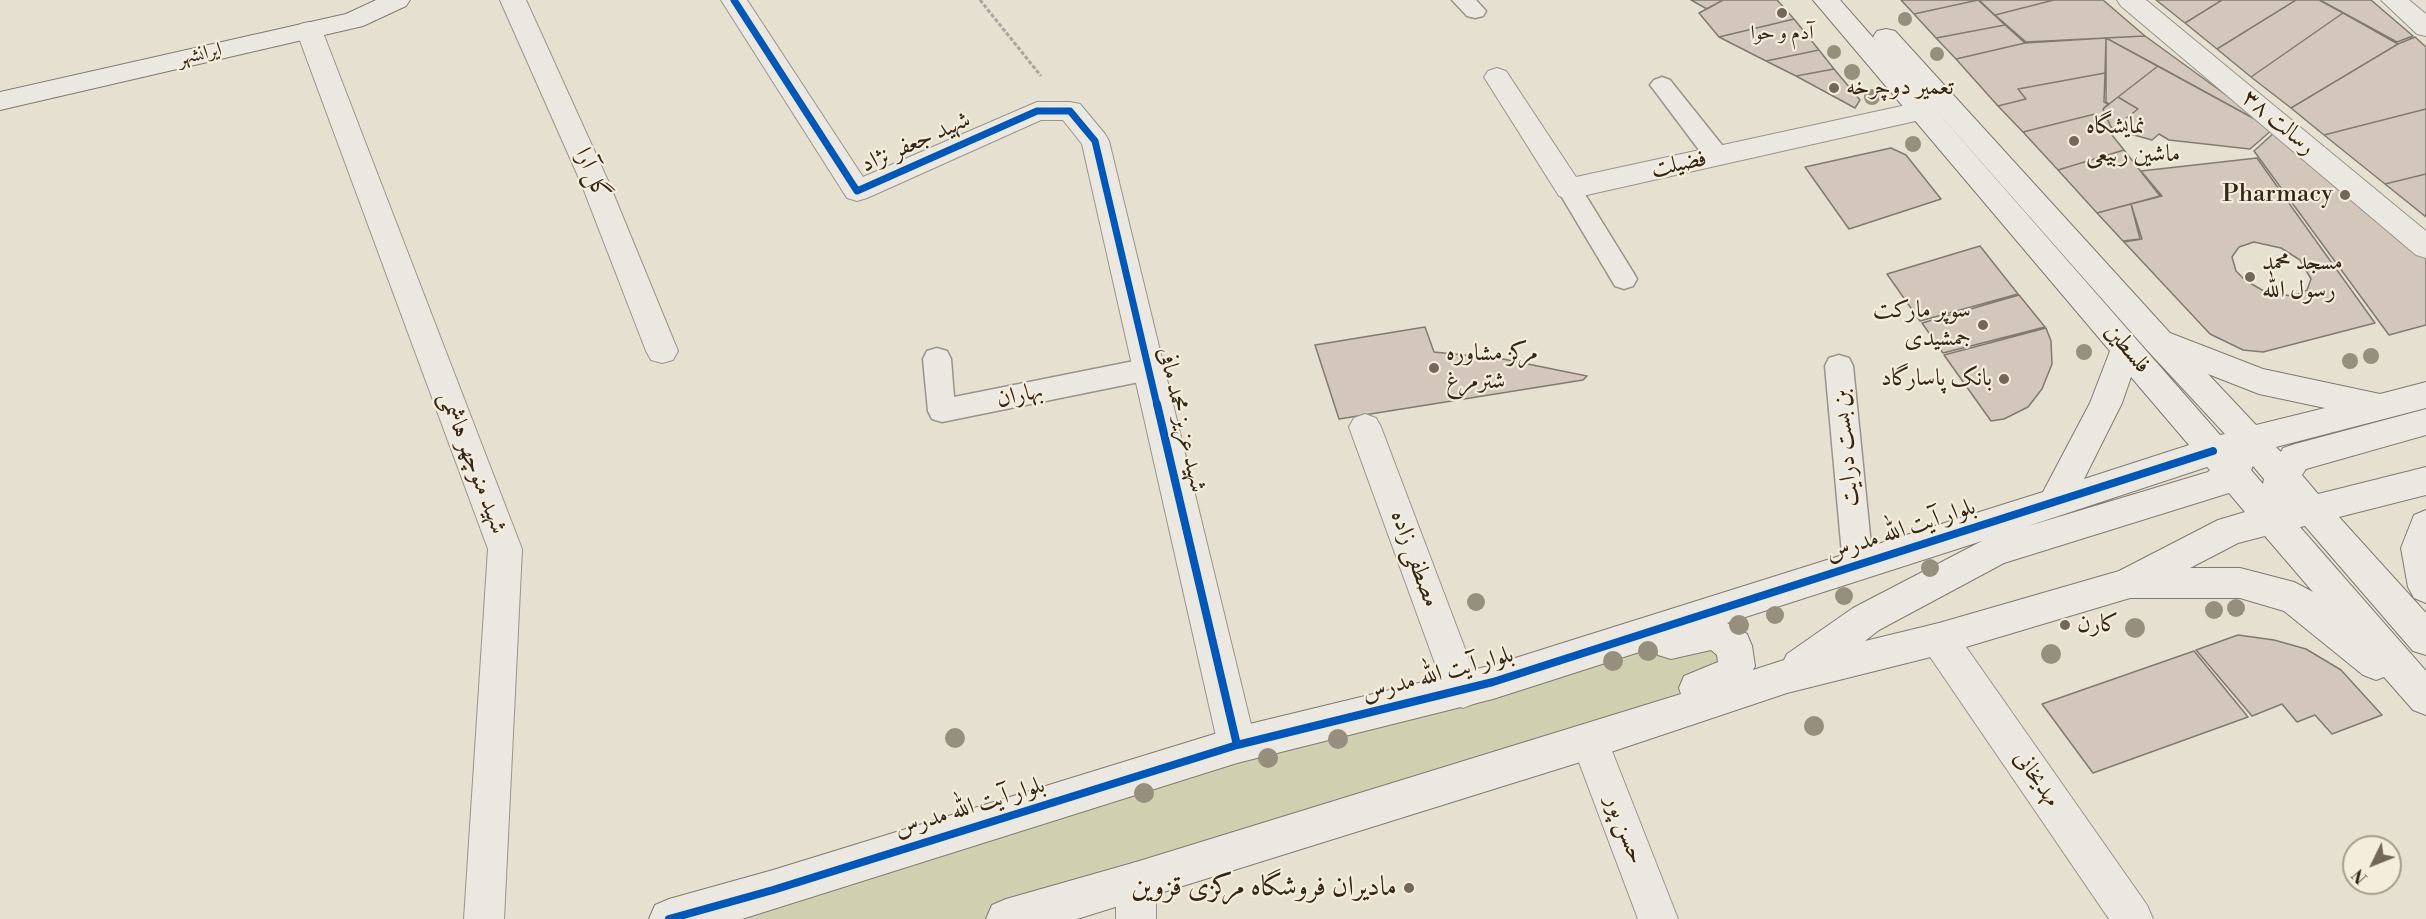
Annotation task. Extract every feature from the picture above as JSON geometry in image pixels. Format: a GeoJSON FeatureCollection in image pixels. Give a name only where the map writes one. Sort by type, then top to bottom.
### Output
{"type":"FeatureCollection","features":[{"type":"Feature","properties":{"kind":"main road","name":"ایرانشهر"},"geometry":{"type":"LineString","coordinates":[[0,101],[354,20],[397,0]]}},
{"type":"Feature","properties":{"kind":"main road","name":"گل آرا"},"geometry":{"type":"LineString","coordinates":[[513,0],[595,183],[662,351]]}},
{"type":"Feature","properties":{"kind":"main road","name":"شهید جعفر نژاد"},"geometry":{"type":"LineString","coordinates":[[734,0],[857,191],[1037,111],[1070,111]]}},
{"type":"Feature","properties":{"kind":"main road","name":"فلسطین"},"geometry":{"type":"LineString","coordinates":[[1826,0],[2426,698]]}},
{"type":"Feature","properties":{"kind":"main road","name":"فلسطین"},"geometry":{"type":"LineString","coordinates":[[1853,0],[2158,341],[2250,440],[2288,467],[2323,507],[2426,639]]}},
{"type":"Feature","properties":{"kind":"main road","name":"۳۸ رسالت"},"geometry":{"type":"LineString","coordinates":[[2130,0],[2426,247]]}},
{"type":"Feature","properties":{"kind":"main road"},"geometry":{"type":"LineString","coordinates":[[2394,0],[2426,28]]}},
{"type":"Feature","properties":{"kind":"main road","name":"شهید منوچهر هاشمی"},"geometry":{"type":"LineString","coordinates":[[309,30],[505,549],[484,919]]}},
{"type":"Feature","properties":{"kind":"main road"},"geometry":{"type":"LineString","coordinates":[[1497,77],[1569,189]]}},
{"type":"Feature","properties":{"kind":"main road","name":"شهید عزیز محمد مافی"},"geometry":{"type":"LineString","coordinates":[[1070,111],[1095,141],[1237,745]]}},
{"type":"Feature","properties":{"kind":"main road","name":"فضیلت"},"geometry":{"type":"LineString","coordinates":[[1569,189],[1920,111]]}},
{"type":"Feature","properties":{"kind":"main road"},"geometry":{"type":"LineString","coordinates":[[2158,341],[2259,381],[2379,406]]}},
{"type":"Feature","properties":{"kind":"main road"},"geometry":{"type":"LineString","coordinates":[[2055,503],[2106,403],[2126,349]]}},
{"type":"Feature","properties":{"kind":"main road"},"geometry":{"type":"LineString","coordinates":[[1787,676],[1866,619],[1995,551],[2218,483],[2222,462],[2250,440],[2426,395]]}},
{"type":"Feature","properties":{"kind":"main road"},"geometry":{"type":"LineString","coordinates":[[2272,520],[2288,467],[2426,422]]}},
{"type":"Feature","properties":{"kind":"main road","name":"مصطفی زاده"},"geometry":{"type":"LineString","coordinates":[[1365,427],[1478,686]]}},
{"type":"Feature","properties":{"kind":"main road","name":"بلوار آیت الله مدرس"},"geometry":{"type":"LineString","coordinates":[[669,919],[773,890],[1237,745],[1478,686],[2055,503],[2222,462]]}},
{"type":"Feature","properties":{"kind":"main road"},"geometry":{"type":"LineString","coordinates":[[1535,757],[1787,676],[1939,639],[2127,584],[2230,530],[2426,481]]}},
{"type":"Feature","properties":{"kind":"main road"},"geometry":{"type":"LineString","coordinates":[[2426,525],[2418,548],[2426,587]]}},
{"type":"Feature","properties":{"kind":"main road"},"geometry":{"type":"LineString","coordinates":[[2127,584],[2240,583],[2294,598],[2426,703]]}},
{"type":"Feature","properties":{"kind":"main road"},"geometry":{"type":"LineString","coordinates":[[1006,919],[1136,901],[1535,757],[1733,673],[1737,666],[1734,646],[1712,634],[1478,686]]}},
{"type":"Feature","properties":{"kind":"main road","name":"مهدیخانی"},"geometry":{"type":"LineString","coordinates":[[1939,639],[2133,919]]}},
{"type":"Feature","properties":{"kind":"main road","name":"حسن پور"},"geometry":{"type":"LineString","coordinates":[[1590,741],[1658,919]]}},
{"type":"Feature","properties":{"kind":"lane"},"geometry":{"type":"LineString","coordinates":[[1662,85],[1717,156]]}},
{"type":"Feature","properties":{"kind":"lane"},"geometry":{"type":"LineString","coordinates":[[1569,189],[1624,279]]}},
{"type":"Feature","properties":{"kind":"lane","name":"بهاران"},"geometry":{"type":"LineString","coordinates":[[937,359],[942,411],[1149,369]]}},
{"type":"Feature","properties":{"kind":"lane","name":"بن بست درایت"},"geometry":{"type":"LineString","coordinates":[[1839,366],[1858,565]]}},
{"type":"Feature","properties":{"kind":"path"},"geometry":{"type":"LineString","coordinates":[[980,0],[1070,111]]}},
{"type":"Feature","properties":{"kind":"green space"},"geometry":{"type":"Polygon","coordinates":[[[1712,634],[1733,673],[1535,757],[1006,919],[669,919],[1493,682],[1712,634]]]}},
{"type":"Feature","properties":{"kind":"building"},"geometry":{"type":"Polygon","coordinates":[[[1691,0],[1723,0],[1707,9],[1691,0]]]}},
{"type":"Feature","properties":{"kind":"building"},"geometry":{"type":"Polygon","coordinates":[[[1723,0],[1777,0],[1794,19],[1719,37],[1699,13],[1723,0]]]}},
{"type":"Feature","properties":{"kind":"building"},"geometry":{"type":"Polygon","coordinates":[[[1901,0],[1978,0],[1914,14],[1901,0]]]}},
{"type":"Feature","properties":{"kind":"building"},"geometry":{"type":"Polygon","coordinates":[[[1978,0],[2005,25],[1936,38],[1914,14],[1978,0]]]}},
{"type":"Feature","properties":{"kind":"building"},"geometry":{"type":"Polygon","coordinates":[[[1979,0],[2054,0],[1995,15],[1979,0]]]}},
{"type":"Feature","properties":{"kind":"building"},"geometry":{"type":"Polygon","coordinates":[[[2054,0],[2103,0],[2145,36],[2026,42],[1995,15],[2054,0]]]}},
{"type":"Feature","properties":{"kind":"building"},"geometry":{"type":"Polygon","coordinates":[[[2156,0],[2222,0],[2185,23],[2156,0]]]}},
{"type":"Feature","properties":{"kind":"building"},"geometry":{"type":"Polygon","coordinates":[[[2222,0],[2296,0],[2217,49],[2185,23],[2222,0]]]}},
{"type":"Feature","properties":{"kind":"building"},"geometry":{"type":"Polygon","coordinates":[[[2296,0],[2319,0],[2343,13],[2251,77],[2217,49],[2296,0]]]}},
{"type":"Feature","properties":{"kind":"building"},"geometry":{"type":"Polygon","coordinates":[[[2320,0],[2371,0],[2413,36],[2397,42],[2320,0]]]}},
{"type":"Feature","properties":{"kind":"building"},"geometry":{"type":"Polygon","coordinates":[[[2343,13],[2398,44],[2291,108],[2251,77],[2343,13]]]}},
{"type":"Feature","properties":{"kind":"building"},"geometry":{"type":"Polygon","coordinates":[[[1794,19],[1819,50],[1766,61],[1719,37],[1794,19]]]}},
{"type":"Feature","properties":{"kind":"building"},"geometry":{"type":"Polygon","coordinates":[[[2005,25],[2025,43],[1956,59],[1936,38],[2005,25]]]}},
{"type":"Feature","properties":{"kind":"building"},"geometry":{"type":"Polygon","coordinates":[[[2145,36],[2273,129],[2106,38],[2145,36]]]}},
{"type":"Feature","properties":{"kind":"building"},"geometry":{"type":"Polygon","coordinates":[[[2415,37],[2426,47],[2426,109],[2324,135],[2291,108],[2398,44],[2415,37]]]}},
{"type":"Feature","properties":{"kind":"building"},"geometry":{"type":"Polygon","coordinates":[[[2106,38],[2158,66],[2109,104],[2106,102],[2106,38]]]}},
{"type":"Feature","properties":{"kind":"building"},"geometry":{"type":"Polygon","coordinates":[[[2106,38],[2105,73],[2018,89],[2026,99],[1998,106],[1956,59],[2025,43],[2106,38]]]}},
{"type":"Feature","properties":{"kind":"building"},"geometry":{"type":"Polygon","coordinates":[[[1819,50],[1834,69],[1796,76],[1766,61],[1819,50]]]}},
{"type":"Feature","properties":{"kind":"building"},"geometry":{"type":"Polygon","coordinates":[[[2158,66],[2273,129],[2250,149],[2169,140],[2159,134],[2152,140],[2112,129],[2138,109],[2118,97],[2158,66]]]}},
{"type":"Feature","properties":{"kind":"building","name":"تعمیر دوچرخه"},"geometry":{"type":"Polygon","coordinates":[[[1834,69],[1860,100],[1855,108],[1796,76],[1834,69]]]}},
{"type":"Feature","properties":{"kind":"building"},"geometry":{"type":"Polygon","coordinates":[[[2105,73],[2104,102],[2108,104],[2103,109],[2112,130],[2109,131],[2095,114],[2023,132],[1998,106],[2026,99],[2018,89],[2105,73]]]}},
{"type":"Feature","properties":{"kind":"building"},"geometry":{"type":"Polygon","coordinates":[[[2118,97],[2138,109],[2112,129],[2103,109],[2118,97]]]}},
{"type":"Feature","properties":{"kind":"building"},"geometry":{"type":"Polygon","coordinates":[[[2426,109],[2426,174],[2385,184],[2324,135],[2426,109]]]}},
{"type":"Feature","properties":{"kind":"building","name":"نمایشگاه ماشین ربیعی"},"geometry":{"type":"Polygon","coordinates":[[[2095,114],[2124,150],[2058,170],[2023,132],[2095,114]]]}},
{"type":"Feature","properties":{"kind":"building"},"geometry":{"type":"Polygon","coordinates":[[[2276,131],[2426,254],[2426,325],[2389,335],[2254,151],[2276,131]]]}},
{"type":"Feature","properties":{"kind":"building"},"geometry":{"type":"Polygon","coordinates":[[[1891,148],[1906,155],[1941,199],[1849,229],[1805,167],[1891,148]]]}},
{"type":"Feature","properties":{"kind":"building"},"geometry":{"type":"Polygon","coordinates":[[[2124,150],[2160,196],[2097,213],[2058,170],[2124,150]]]}},
{"type":"Feature","properties":{"kind":"building","name":"مسجد محمد رسول الله"},"geometry":{"type":"Polygon","coordinates":[[[2257,158],[2375,323],[2263,352],[2243,350],[2210,334],[2124,242],[2142,239],[2131,204],[2162,196],[2141,171],[2257,158]]]}},
{"type":"Feature","properties":{"kind":"building"},"geometry":{"type":"Polygon","coordinates":[[[2426,174],[2426,217],[2385,184],[2426,174]]]}},
{"type":"Feature","properties":{"kind":"building"},"geometry":{"type":"Polygon","coordinates":[[[2131,204],[2140,239],[2123,241],[2097,213],[2131,204]]]}},
{"type":"Feature","properties":{"kind":"building"},"geometry":{"type":"Polygon","coordinates":[[[2254,242],[2281,248],[2300,260],[2311,279],[2307,290],[2294,296],[2275,294],[2262,290],[2245,280],[2236,271],[2232,257],[2239,247],[2254,242]]]}},
{"type":"Feature","properties":{"kind":"building"},"geometry":{"type":"Polygon","coordinates":[[[1980,246],[2018,294],[1920,321],[1887,274],[1980,246]]]}},
{"type":"Feature","properties":{"kind":"building","name":"سوپر مارکت جمشیدی"},"geometry":{"type":"Polygon","coordinates":[[[2019,295],[2045,327],[1943,353],[1922,323],[2019,295]]]}},
{"type":"Feature","properties":{"kind":"building","name":"مرکز مشاوره شترمرغ"},"geometry":{"type":"Polygon","coordinates":[[[1425,327],[1434,352],[1503,359],[1587,376],[1583,380],[1339,419],[1315,345],[1425,327]]]}},
{"type":"Feature","properties":{"kind":"building","name":"بانک پاسارگاد"},"geometry":{"type":"Polygon","coordinates":[[[2046,328],[2051,341],[2052,364],[2042,389],[2028,407],[2004,419],[1991,421],[1944,355],[2046,328]]]}},
{"type":"Feature","properties":{"kind":"building"},"geometry":{"type":"Polygon","coordinates":[[[2238,635],[2274,640],[2306,649],[2341,670],[2382,715],[2332,734],[2315,715],[2297,722],[2282,704],[2252,716],[2196,650],[2238,635]]]}},
{"type":"Feature","properties":{"kind":"building"},"geometry":{"type":"Polygon","coordinates":[[[2194,651],[2248,717],[2093,773],[2042,704],[2194,651]]]}},
{"type":"Feature","properties":{"kind":"cycle path"},"geometry":{"type":"LineString","coordinates":[[734,0],[857,191],[1037,111],[1070,111],[1095,141],[1237,745]]}},
{"type":"Feature","properties":{"kind":"cycle path"},"geometry":{"type":"LineString","coordinates":[[669,919],[773,890],[1237,745],[1493,682],[2213,451]]}},
{"type":"Feature","properties":{"kind":"place","name":"آدم و حوا"},"geometry":{"type":"Point","coordinates":[1782,13]}},
{"type":"Feature","properties":{"kind":"place","name":"تعمیر دوچرخه"},"geometry":{"type":"Point","coordinates":[1834,88]}},
{"type":"Feature","properties":{"kind":"place","name":"نمایشگاه ماشین ربیعی"},"geometry":{"type":"Point","coordinates":[2074,141]}},
{"type":"Feature","properties":{"kind":"place","name":"Pharmacy"},"geometry":{"type":"Point","coordinates":[2345,195]}},
{"type":"Feature","properties":{"kind":"place","name":"مسجد محمد رسول الله"},"geometry":{"type":"Point","coordinates":[2250,277]}},
{"type":"Feature","properties":{"kind":"place","name":"سوپر مارکت جمشیدی"},"geometry":{"type":"Point","coordinates":[1983,325]}},
{"type":"Feature","properties":{"kind":"place","name":"مرکز مشاوره شترمرغ"},"geometry":{"type":"Point","coordinates":[1434,368]}},
{"type":"Feature","properties":{"kind":"place","name":"بانک پاسارگاد"},"geometry":{"type":"Point","coordinates":[2004,379]}},
{"type":"Feature","properties":{"kind":"place","name":"کارن"},"geometry":{"type":"Point","coordinates":[2065,625]}},
{"type":"Feature","properties":{"kind":"place","name":"مادیران فروشگاه مرکزی قزوین"},"geometry":{"type":"Point","coordinates":[1409,888]}}]}
